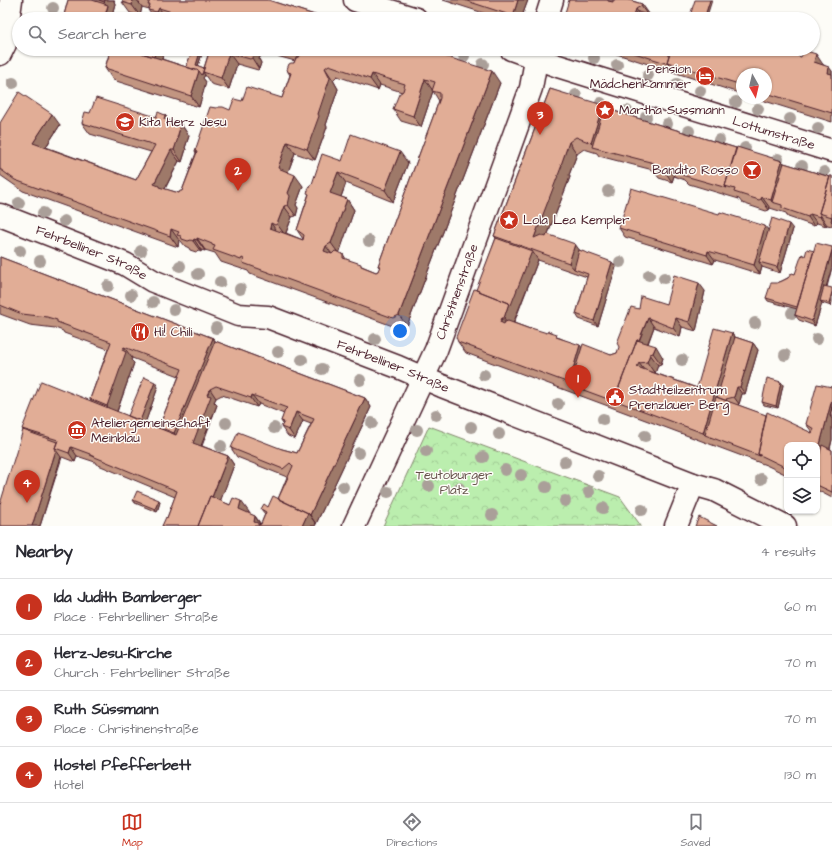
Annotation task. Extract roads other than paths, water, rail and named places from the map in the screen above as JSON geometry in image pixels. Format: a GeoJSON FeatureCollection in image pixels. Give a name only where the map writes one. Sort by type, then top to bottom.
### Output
{"type":"FeatureCollection","features":[{"type":"Feature","properties":{"kind":"street"},"geometry":{"type":"LineString","coordinates":[[0,12],[10,0]]}},
{"type":"Feature","properties":{"kind":"street"},"geometry":{"type":"LineString","coordinates":[[0,54],[6,44],[10,0]]}},
{"type":"Feature","properties":{"kind":"street"},"geometry":{"type":"LineString","coordinates":[[355,0],[394,12]]}},
{"type":"Feature","properties":{"kind":"street"},"geometry":{"type":"LineString","coordinates":[[548,12],[552,0]]}},
{"type":"Feature","properties":{"kind":"street","name":"Christinenstraße"},"geometry":{"type":"LineString","coordinates":[[354,526],[436,350],[531,88],[537,56]]}},
{"type":"Feature","properties":{"kind":"street","name":"Lottumstraße"},"geometry":{"type":"LineString","coordinates":[[540,56],[558,66],[832,151]]}},
{"type":"Feature","properties":{"kind":"street","name":"Fehrbelliner Straße"},"geometry":{"type":"LineString","coordinates":[[0,215],[124,264],[153,281],[238,315],[268,317],[693,484],[714,490],[785,526]]}},
{"type":"Feature","properties":{"kind":"street"},"geometry":{"type":"LineString","coordinates":[[676,526],[693,484]]}},
{"type":"Feature","properties":{"kind":"place","name":"Pension Mädchenkammer"},"geometry":{"type":"Point","coordinates":[705,76]}},
{"type":"Feature","properties":{"kind":"place","name":"Martha Sussmann"},"geometry":{"type":"Point","coordinates":[605,110]}},
{"type":"Feature","properties":{"kind":"place","name":"Kita Herz Jesu"},"geometry":{"type":"Point","coordinates":[125,122]}},
{"type":"Feature","properties":{"kind":"place","name":"Ruth Süssmann"},"geometry":{"type":"Point","coordinates":[540,135]}},
{"type":"Feature","properties":{"kind":"place","name":"Bandito Rosso"},"geometry":{"type":"Point","coordinates":[752,170]}},
{"type":"Feature","properties":{"kind":"place","name":"Herz-Jesu-Kirche"},"geometry":{"type":"Point","coordinates":[238,191]}},
{"type":"Feature","properties":{"kind":"place","name":"Lola Lea Kempler"},"geometry":{"type":"Point","coordinates":[509,220]}},
{"type":"Feature","properties":{"kind":"place","name":"Hi! Chili"},"geometry":{"type":"Point","coordinates":[140,332]}},
{"type":"Feature","properties":{"kind":"place","name":"Stadtteilzentrum Prenzlauer Berg"},"geometry":{"type":"Point","coordinates":[615,397]}},
{"type":"Feature","properties":{"kind":"place","name":"Ida Judith Bamberger"},"geometry":{"type":"Point","coordinates":[578,398]}},
{"type":"Feature","properties":{"kind":"place","name":"Ateliergemeinschaft Meinblau"},"geometry":{"type":"Point","coordinates":[77,430]}},
{"type":"Feature","properties":{"kind":"place","name":"Hostel Pfefferbett"},"geometry":{"type":"Point","coordinates":[27,503]}},
{"type":"Feature","properties":{"kind":"park label","name":"Teutoburger Platz"},"geometry":{"type":"Point","coordinates":[454,482]}}]}
